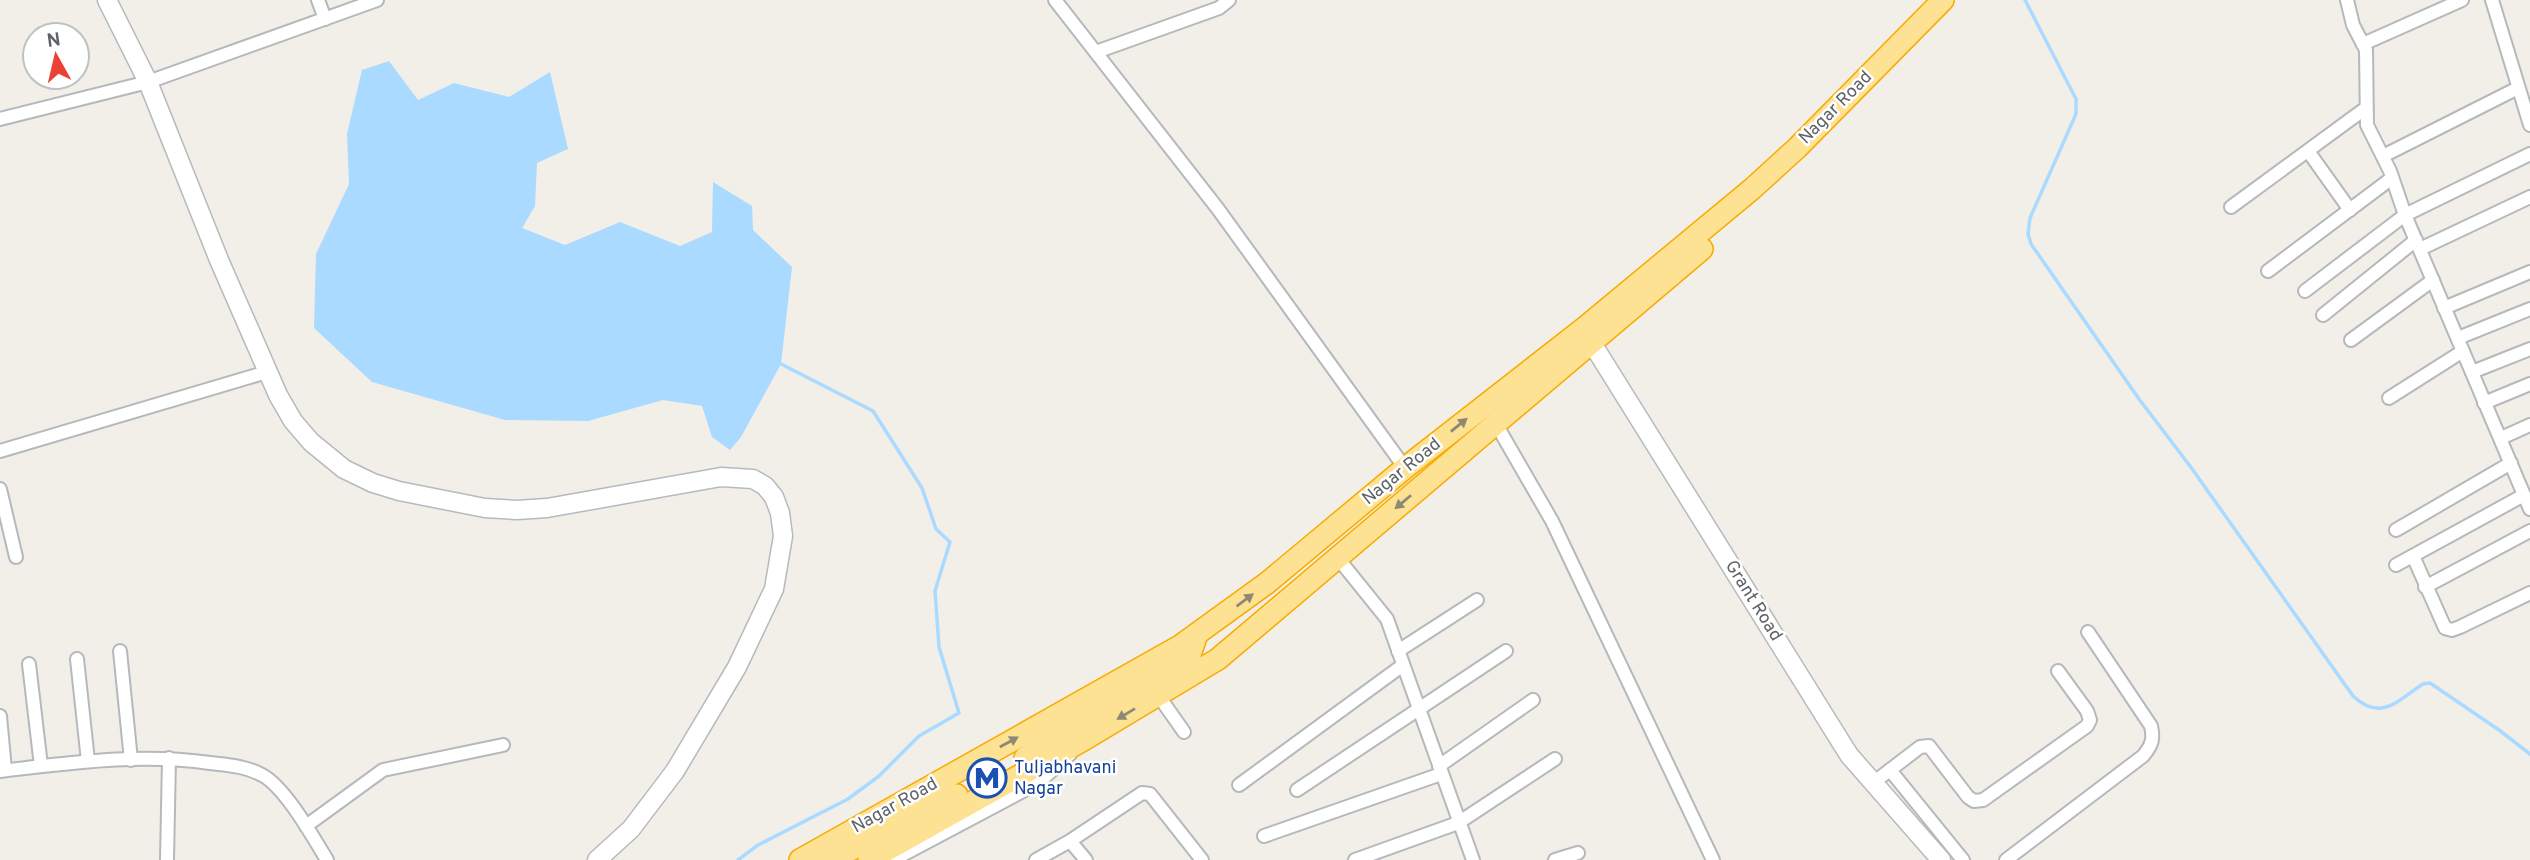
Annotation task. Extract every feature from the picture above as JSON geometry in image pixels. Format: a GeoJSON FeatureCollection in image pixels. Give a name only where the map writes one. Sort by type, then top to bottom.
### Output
{"type":"FeatureCollection","features":[{"type":"Feature","properties":{"kind":"highway","name":"Nagar Road"},"geometry":{"type":"LineString","coordinates":[[869,860],[1085,739],[1228,651],[1496,424],[1588,336],[1797,148],[1943,0]]}},
{"type":"Feature","properties":{"kind":"highway","name":"Nagar Road"},"geometry":{"type":"LineString","coordinates":[[800,860],[1202,631],[1267,583],[1543,358],[1588,336],[1806,157],[1961,0]]}},
{"type":"Feature","properties":{"kind":"highway"},"geometry":{"type":"LineString","coordinates":[[831,860],[1040,750],[1065,731],[1189,658],[1202,631],[1228,651]]}},
{"type":"Feature","properties":{"kind":"street"},"geometry":{"type":"LineString","coordinates":[[107,0],[148,82],[267,372],[293,421],[311,442],[344,468],[373,483],[448,503],[517,510],[612,498],[701,479],[735,477],[753,479],[765,486],[774,497],[780,513],[783,536],[774,589],[737,667],[675,771],[631,829],[597,860]]}},
{"type":"Feature","properties":{"kind":"street"},"geometry":{"type":"LineString","coordinates":[[318,0],[325,19]]}},
{"type":"Feature","properties":{"kind":"street"},"geometry":{"type":"LineString","coordinates":[[0,119],[148,82],[377,0]]}},
{"type":"Feature","properties":{"kind":"street"},"geometry":{"type":"LineString","coordinates":[[1055,0],[1227,220],[1405,468]]}},
{"type":"Feature","properties":{"kind":"street"},"geometry":{"type":"LineString","coordinates":[[1096,52],[1219,8],[1229,0]]}},
{"type":"Feature","properties":{"kind":"street"},"geometry":{"type":"LineString","coordinates":[[2347,0],[2353,25],[2366,50],[2367,125],[2383,156],[2484,403],[2511,463],[2525,486],[2530,509]]}},
{"type":"Feature","properties":{"kind":"street"},"geometry":{"type":"LineString","coordinates":[[2363,44],[2462,0]]}},
{"type":"Feature","properties":{"kind":"street"},"geometry":{"type":"LineString","coordinates":[[2491,0],[2530,125]]}},
{"type":"Feature","properties":{"kind":"street"},"geometry":{"type":"LineString","coordinates":[[2383,156],[2518,88]]}},
{"type":"Feature","properties":{"kind":"street"},"geometry":{"type":"LineString","coordinates":[[2231,206],[2366,108]]}},
{"type":"Feature","properties":{"kind":"street"},"geometry":{"type":"LineString","coordinates":[[2308,150],[2350,210]]}},
{"type":"Feature","properties":{"kind":"street"},"geometry":{"type":"LineString","coordinates":[[2305,291],[2405,215],[2530,154]]}},
{"type":"Feature","properties":{"kind":"street"},"geometry":{"type":"LineString","coordinates":[[2268,271],[2392,178]]}},
{"type":"Feature","properties":{"kind":"street"},"geometry":{"type":"LineString","coordinates":[[2323,314],[2418,245],[2530,197]]}},
{"type":"Feature","properties":{"kind":"street"},"geometry":{"type":"LineString","coordinates":[[2444,308],[2530,272]]}},
{"type":"Feature","properties":{"kind":"street"},"geometry":{"type":"LineString","coordinates":[[2351,340],[2432,280]]}},
{"type":"Feature","properties":{"kind":"street"},"geometry":{"type":"LineString","coordinates":[[2389,398],[2461,345],[2530,309]]}},
{"type":"Feature","properties":{"kind":"street","name":"Grant Road"},"geometry":{"type":"LineString","coordinates":[[1588,336],[1849,755],[1941,860]]}},
{"type":"Feature","properties":{"kind":"street"},"geometry":{"type":"LineString","coordinates":[[2472,372],[2530,349]]}},
{"type":"Feature","properties":{"kind":"street"},"geometry":{"type":"LineString","coordinates":[[0,452],[267,372]]}},
{"type":"Feature","properties":{"kind":"street"},"geometry":{"type":"LineString","coordinates":[[2484,403],[2530,384]]}},
{"type":"Feature","properties":{"kind":"street"},"geometry":{"type":"LineString","coordinates":[[1496,424],[1552,521],[1713,860]]}},
{"type":"Feature","properties":{"kind":"street"},"geometry":{"type":"LineString","coordinates":[[2501,438],[2530,425]]}},
{"type":"Feature","properties":{"kind":"street"},"geometry":{"type":"LineString","coordinates":[[2396,530],[2511,463]]}},
{"type":"Feature","properties":{"kind":"street"},"geometry":{"type":"LineString","coordinates":[[2396,565],[2525,486]]}},
{"type":"Feature","properties":{"kind":"street"},"geometry":{"type":"LineString","coordinates":[[0,489],[16,557]]}},
{"type":"Feature","properties":{"kind":"street"},"geometry":{"type":"LineString","coordinates":[[2425,587],[2530,531]]}},
{"type":"Feature","properties":{"kind":"street"},"geometry":{"type":"LineString","coordinates":[[2413,556],[2445,628],[2452,630],[2530,593]]}},
{"type":"Feature","properties":{"kind":"street"},"geometry":{"type":"LineString","coordinates":[[1337,557],[1387,619],[1473,860]]}},
{"type":"Feature","properties":{"kind":"street"},"geometry":{"type":"LineString","coordinates":[[1398,651],[1477,600]]}},
{"type":"Feature","properties":{"kind":"street"},"geometry":{"type":"LineString","coordinates":[[2006,860],[2143,756],[2151,746],[2154,736],[2151,726],[2088,632]]}},
{"type":"Feature","properties":{"kind":"street"},"geometry":{"type":"LineString","coordinates":[[120,651],[131,759]]}},
{"type":"Feature","properties":{"kind":"street"},"geometry":{"type":"LineString","coordinates":[[1297,790],[1506,651]]}},
{"type":"Feature","properties":{"kind":"street"},"geometry":{"type":"LineString","coordinates":[[77,659],[88,761]]}},
{"type":"Feature","properties":{"kind":"street"},"geometry":{"type":"LineString","coordinates":[[29,664],[41,766]]}},
{"type":"Feature","properties":{"kind":"street"},"geometry":{"type":"LineString","coordinates":[[1239,785],[1403,665]]}},
{"type":"Feature","properties":{"kind":"street"},"geometry":{"type":"LineString","coordinates":[[1873,783],[1920,747],[1928,746],[1968,797],[1974,801],[1983,800],[2087,726],[2090,720],[2087,711],[2058,671]]}},
{"type":"Feature","properties":{"kind":"street"},"geometry":{"type":"LineString","coordinates":[[1158,695],[1184,732]]}},
{"type":"Feature","properties":{"kind":"street"},"geometry":{"type":"LineString","coordinates":[[1264,836],[1440,770],[1533,700]]}},
{"type":"Feature","properties":{"kind":"street"},"geometry":{"type":"LineString","coordinates":[[0,716],[3,770],[88,761],[169,758],[241,767],[262,775],[275,785],[306,825],[327,860]]}},
{"type":"Feature","properties":{"kind":"street"},"geometry":{"type":"LineString","coordinates":[[893,860],[913,855],[1038,783],[1085,739]]}},
{"type":"Feature","properties":{"kind":"street"},"geometry":{"type":"LineString","coordinates":[[306,825],[383,770],[503,745]]}},
{"type":"Feature","properties":{"kind":"street"},"geometry":{"type":"LineString","coordinates":[[167,860],[169,758]]}},
{"type":"Feature","properties":{"kind":"street"},"geometry":{"type":"LineString","coordinates":[[1355,860],[1458,823],[1555,758]]}},
{"type":"Feature","properties":{"kind":"street"},"geometry":{"type":"LineString","coordinates":[[1890,770],[1963,860]]}},
{"type":"Feature","properties":{"kind":"street"},"geometry":{"type":"LineString","coordinates":[[1036,860],[1146,792],[1202,860]]}},
{"type":"Feature","properties":{"kind":"street"},"geometry":{"type":"LineString","coordinates":[[1070,841],[1086,860]]}},
{"type":"Feature","properties":{"kind":"street"},"geometry":{"type":"LineString","coordinates":[[1555,860],[1578,853]]}},
{"type":"Feature","properties":{"kind":"water"},"geometry":{"type":"Polygon","coordinates":[[[389,61],[418,100],[454,83],[509,97],[550,72],[568,149],[537,163],[535,206],[522,228],[565,245],[620,222],[680,246],[712,232],[713,182],[752,206],[753,230],[792,267],[781,364],[741,437],[730,450],[712,437],[702,406],[663,400],[588,421],[505,420],[372,382],[314,328],[316,254],[349,184],[347,134],[362,70],[389,61]]]}},
{"type":"Feature","properties":{"kind":"waterway"},"geometry":{"type":"LineString","coordinates":[[2025,0],[2076,99],[2076,114],[2030,218],[2028,234],[2031,244],[2353,696],[2363,704],[2381,708],[2397,702],[2423,684],[2430,683],[2530,754]]}},
{"type":"Feature","properties":{"kind":"waterway"},"geometry":{"type":"LineString","coordinates":[[738,860],[758,845],[848,799],[879,776],[919,736],[959,713],[939,647],[935,591],[950,542],[936,529],[922,488],[873,411],[781,364]]}},
{"type":"Feature","properties":{"kind":"place","name":"Tuljabhavani Nagar"},"geometry":{"type":"Point","coordinates":[987,778]}}]}
